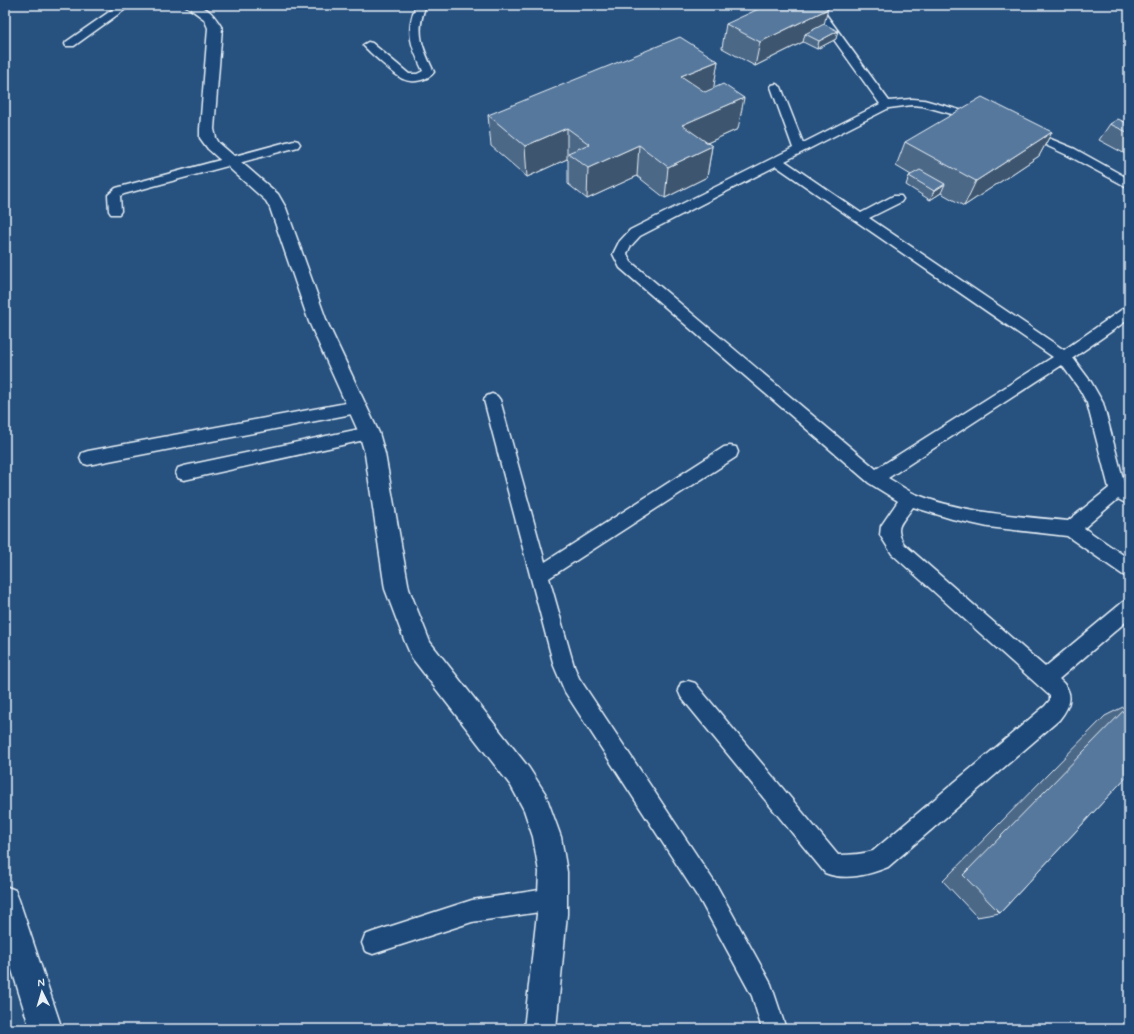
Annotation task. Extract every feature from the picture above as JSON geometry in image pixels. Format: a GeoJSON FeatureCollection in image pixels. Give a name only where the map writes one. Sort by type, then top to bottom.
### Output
{"type":"FeatureCollection","features":[{"type":"Feature","properties":{"kind":"main road"},"geometry":{"type":"LineString","coordinates":[[193,5],[209,17],[215,28],[207,130],[208,138],[213,146],[272,198],[278,208],[318,322],[369,434],[375,454],[397,589],[402,607],[421,650],[520,777],[535,803],[547,836],[553,872],[552,899],[540,1029]]}},
{"type":"Feature","properties":{"kind":"main road"},"geometry":{"type":"LineString","coordinates":[[5,900],[46,1029]]}},
{"type":"Feature","properties":{"kind":"lane"},"geometry":{"type":"LineString","coordinates":[[70,44],[126,5]]}},
{"type":"Feature","properties":{"kind":"lane"},"geometry":{"type":"LineString","coordinates":[[368,45],[406,77],[423,77],[429,72],[416,46],[414,31],[417,15],[421,5]]}},
{"type":"Feature","properties":{"kind":"lane"},"geometry":{"type":"LineString","coordinates":[[814,5],[886,105]]}},
{"type":"Feature","properties":{"kind":"lane"},"geometry":{"type":"LineString","coordinates":[[776,88],[799,149]]}},
{"type":"Feature","properties":{"kind":"lane"},"geometry":{"type":"LineString","coordinates":[[989,121],[924,103],[912,102],[886,105],[635,233],[624,245],[620,254],[625,264],[875,478],[909,498],[952,512],[988,520],[1071,529],[1129,569]]}},
{"type":"Feature","properties":{"kind":"lane"},"geometry":{"type":"LineString","coordinates":[[1018,130],[1047,140],[1129,184]]}},
{"type":"Feature","properties":{"kind":"lane"},"geometry":{"type":"LineString","coordinates":[[115,212],[114,195],[120,191],[294,144]]}},
{"type":"Feature","properties":{"kind":"lane"},"geometry":{"type":"LineString","coordinates":[[776,161],[1064,357],[1086,386],[1095,403],[1123,494],[1071,529]]}},
{"type":"Feature","properties":{"kind":"lane"},"geometry":{"type":"LineString","coordinates":[[860,218],[897,198]]}},
{"type":"Feature","properties":{"kind":"lane"},"geometry":{"type":"LineString","coordinates":[[875,478],[1064,357],[1129,312]]}},
{"type":"Feature","properties":{"kind":"lane"},"geometry":{"type":"LineString","coordinates":[[492,400],[564,666],[572,685],[710,894],[763,992],[774,1029]]}},
{"type":"Feature","properties":{"kind":"lane"},"geometry":{"type":"LineString","coordinates":[[88,458],[357,407]]}},
{"type":"Feature","properties":{"kind":"lane"},"geometry":{"type":"LineString","coordinates":[[184,473],[369,434]]}},
{"type":"Feature","properties":{"kind":"lane"},"geometry":{"type":"LineString","coordinates":[[539,575],[730,452]]}},
{"type":"Feature","properties":{"kind":"lane"},"geometry":{"type":"LineString","coordinates":[[688,690],[833,865],[847,867],[862,866],[880,860],[1052,713],[1060,703],[1059,692],[898,549],[888,535],[890,526],[909,498]]}},
{"type":"Feature","properties":{"kind":"lane"},"geometry":{"type":"LineString","coordinates":[[1045,678],[1129,608]]}},
{"type":"Feature","properties":{"kind":"lane"},"geometry":{"type":"LineString","coordinates":[[374,943],[472,911],[552,899]]}},
{"type":"Feature","properties":{"kind":"building"},"geometry":{"type":"Polygon","coordinates":[[[767,5],[821,5],[828,9],[760,42],[726,24],[767,5]]]}},
{"type":"Feature","properties":{"kind":"building"},"geometry":{"type":"Polygon","coordinates":[[[824,24],[838,31],[819,41],[805,34],[824,24]]]}},
{"type":"Feature","properties":{"kind":"building"},"geometry":{"type":"Polygon","coordinates":[[[680,37],[718,61],[681,76],[705,92],[723,84],[744,98],[682,125],[712,146],[668,167],[639,145],[588,168],[568,153],[589,144],[567,128],[525,146],[488,115],[680,37]]]}},
{"type":"Feature","properties":{"kind":"building"},"geometry":{"type":"Polygon","coordinates":[[[982,97],[1052,132],[976,181],[905,142],[982,97]]]}},
{"type":"Feature","properties":{"kind":"building"},"geometry":{"type":"Polygon","coordinates":[[[1118,119],[1129,124],[1129,133],[1110,124],[1118,119]]]}},
{"type":"Feature","properties":{"kind":"building"},"geometry":{"type":"Polygon","coordinates":[[[920,170],[945,184],[934,191],[909,176],[920,170]]]}},
{"type":"Feature","properties":{"kind":"building"},"geometry":{"type":"Polygon","coordinates":[[[1129,705],[1129,774],[1000,913],[963,875],[1129,705]]]}}]}
